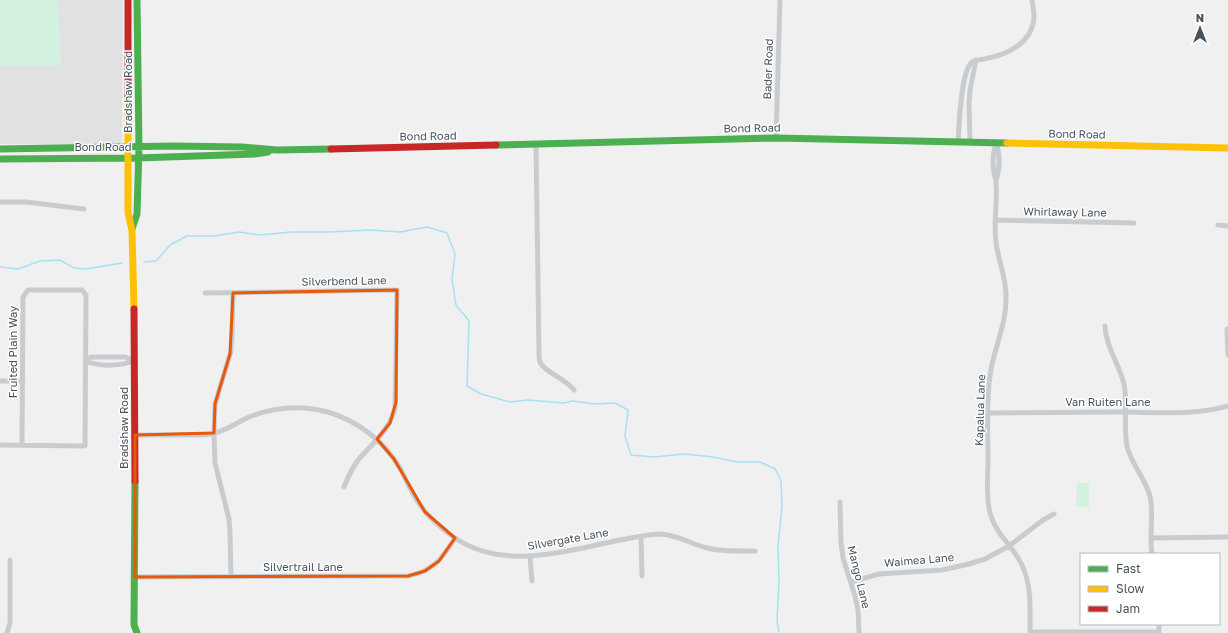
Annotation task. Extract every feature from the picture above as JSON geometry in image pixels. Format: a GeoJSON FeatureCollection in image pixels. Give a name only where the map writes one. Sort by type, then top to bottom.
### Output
{"type":"FeatureCollection","features":[{"type":"Feature","properties":{"kind":"main road","name":"Bradshaw Road"},"geometry":{"type":"LineString","coordinates":[[128,0],[128,213],[132,230],[135,435],[135,577],[134,625],[131,633]]}},
{"type":"Feature","properties":{"kind":"main road","name":"Bradshaw Road"},"geometry":{"type":"LineString","coordinates":[[132,230],[137,214],[139,147],[137,0]]}},
{"type":"Feature","properties":{"kind":"main road","name":"Bond Road"},"geometry":{"type":"LineString","coordinates":[[0,149],[205,146],[277,150],[776,138],[1228,148]]}},
{"type":"Feature","properties":{"kind":"main road"},"geometry":{"type":"LineString","coordinates":[[193,156],[209,152],[231,152],[236,147]]}},
{"type":"Feature","properties":{"kind":"main road","name":"Bond Road"},"geometry":{"type":"LineString","coordinates":[[0,159],[138,158],[254,154],[277,150]]}},
{"type":"Feature","properties":{"kind":"main road","name":"Bradshaw Road"},"geometry":{"type":"LineString","coordinates":[[134,625],[137,633]]}},
{"type":"Feature","properties":{"kind":"street","name":"Bader Road"},"geometry":{"type":"LineString","coordinates":[[776,138],[780,0]]}},
{"type":"Feature","properties":{"kind":"street"},"geometry":{"type":"LineString","coordinates":[[958,142],[962,90],[971,62],[997,57],[1017,48],[1031,29],[1034,20],[1032,0]]}},
{"type":"Feature","properties":{"kind":"street"},"geometry":{"type":"LineString","coordinates":[[970,142],[969,103],[976,60]]}},
{"type":"Feature","properties":{"kind":"street","name":"Kapalua Lane"},"geometry":{"type":"LineString","coordinates":[[996,143],[993,153],[994,173],[996,180],[996,242],[1005,281],[1006,309],[1004,323],[990,376],[988,413],[989,506],[996,528],[1016,555],[1026,574],[1029,593],[1030,633]]}},
{"type":"Feature","properties":{"kind":"street"},"geometry":{"type":"LineString","coordinates":[[536,144],[538,352],[540,363],[546,369],[570,385],[574,390]]}},
{"type":"Feature","properties":{"kind":"street"},"geometry":{"type":"LineString","coordinates":[[0,202],[26,202],[84,209]]}},
{"type":"Feature","properties":{"kind":"street","name":"Whirlaway Lane"},"geometry":{"type":"LineString","coordinates":[[995,220],[1134,223]]}},
{"type":"Feature","properties":{"kind":"street"},"geometry":{"type":"LineString","coordinates":[[1218,225],[1228,226]]}},
{"type":"Feature","properties":{"kind":"street","name":"Fruited Plain Way"},"geometry":{"type":"LineString","coordinates":[[22,446],[23,297],[28,290],[82,290],[86,295],[86,361]]}},
{"type":"Feature","properties":{"kind":"street","name":"Silverbend Lane"},"geometry":{"type":"LineString","coordinates":[[205,293],[397,290],[396,402],[394,415],[390,423],[377,439]]}},
{"type":"Feature","properties":{"kind":"street"},"geometry":{"type":"LineString","coordinates":[[231,577],[229,520],[215,463],[214,434],[215,404],[230,351],[232,336],[233,293]]}},
{"type":"Feature","properties":{"kind":"street"},"geometry":{"type":"LineString","coordinates":[[1105,326],[1108,346],[1122,376],[1125,394],[1126,434],[1129,451],[1133,464],[1145,482],[1150,497],[1152,553]]}},
{"type":"Feature","properties":{"kind":"street"},"geometry":{"type":"LineString","coordinates":[[1227,329],[1228,354]]}},
{"type":"Feature","properties":{"kind":"street"},"geometry":{"type":"LineString","coordinates":[[0,445],[85,446],[86,361],[93,364],[124,365],[134,361]]}},
{"type":"Feature","properties":{"kind":"street"},"geometry":{"type":"LineString","coordinates":[[0,381],[23,381]]}},
{"type":"Feature","properties":{"kind":"street","name":"Van Ruiten Lane"},"geometry":{"type":"LineString","coordinates":[[988,413],[1193,412],[1216,410],[1228,406]]}},
{"type":"Feature","properties":{"kind":"street","name":"Silvergate Lane"},"geometry":{"type":"LineString","coordinates":[[135,435],[214,434],[263,413],[288,408],[315,410],[340,416],[360,427],[377,439],[401,469],[411,490],[425,512],[439,527],[468,545],[490,553],[502,556],[530,556],[653,534],[672,535],[709,549],[727,551],[755,551]]}},
{"type":"Feature","properties":{"kind":"street"},"geometry":{"type":"LineString","coordinates":[[344,487],[358,460],[377,439]]}},
{"type":"Feature","properties":{"kind":"street","name":"Mango Lane"},"geometry":{"type":"LineString","coordinates":[[840,502],[843,558],[858,610],[859,633]]}},
{"type":"Feature","properties":{"kind":"street","name":"Waimea Lane"},"geometry":{"type":"LineString","coordinates":[[851,582],[879,574],[953,569],[985,559],[1009,546],[1039,523],[1054,514]]}},
{"type":"Feature","properties":{"kind":"street"},"geometry":{"type":"LineString","coordinates":[[641,536],[642,576]]}},
{"type":"Feature","properties":{"kind":"street"},"geometry":{"type":"LineString","coordinates":[[1151,538],[1228,537]]}},
{"type":"Feature","properties":{"kind":"street","name":"Silvertrail Lane"},"geometry":{"type":"LineString","coordinates":[[135,577],[408,576],[421,573],[432,567],[444,554],[455,538]]}},
{"type":"Feature","properties":{"kind":"street"},"geometry":{"type":"LineString","coordinates":[[530,556],[532,581]]}},
{"type":"Feature","properties":{"kind":"street"},"geometry":{"type":"LineString","coordinates":[[7,633],[10,623],[10,560]]}},
{"type":"Feature","properties":{"kind":"street"},"geometry":{"type":"LineString","coordinates":[[1030,633],[1159,632]]}},
{"type":"Feature","properties":{"kind":"highlighted area"},"geometry":{"type":"Polygon","coordinates":[[[397,290],[396,402],[390,423],[377,439],[394,459],[425,512],[455,538],[439,561],[425,571],[408,576],[135,577],[135,435],[214,433],[215,404],[230,354],[233,293],[397,290]]]}},
{"type":"Feature","properties":{"kind":"shaded area"},"geometry":{"type":"Polygon","coordinates":[[[0,0],[123,0],[122,145],[0,144],[0,0]]]}},
{"type":"Feature","properties":{"kind":"green space"},"geometry":{"type":"Polygon","coordinates":[[[0,0],[58,0],[61,65],[0,65],[0,0]]]}},
{"type":"Feature","properties":{"kind":"green space"},"geometry":{"type":"Polygon","coordinates":[[[1077,483],[1089,483],[1089,507],[1076,507],[1077,483]]]}},
{"type":"Feature","properties":{"kind":"waterway"},"geometry":{"type":"LineString","coordinates":[[144,262],[156,261],[170,245],[187,236],[214,236],[239,232],[260,235],[291,232],[371,230],[400,232],[427,227],[447,233],[455,254],[452,279],[456,305],[469,321],[467,386],[481,394],[510,402],[528,400],[564,403],[572,401],[595,404],[615,403],[628,410],[625,436],[631,455],[655,457],[684,454],[713,457],[737,462],[760,462],[775,469],[781,480],[782,506],[778,547],[779,582],[777,620],[779,633]]}},
{"type":"Feature","properties":{"kind":"waterway"},"geometry":{"type":"LineString","coordinates":[[0,267],[18,269],[40,261],[60,260],[74,268],[86,269],[122,263]]}},
{"type":"Feature","properties":{"kind":"traffic: fast"},"geometry":{"type":"LineString","coordinates":[[132,229],[137,214],[139,147],[137,0]]}},
{"type":"Feature","properties":{"kind":"traffic: fast"},"geometry":{"type":"LineString","coordinates":[[496,145],[776,138],[1007,143]]}},
{"type":"Feature","properties":{"kind":"traffic: fast"},"geometry":{"type":"LineString","coordinates":[[0,149],[173,146],[242,147],[277,150],[331,149]]}},
{"type":"Feature","properties":{"kind":"traffic: fast"},"geometry":{"type":"LineString","coordinates":[[0,159],[138,158],[255,154],[268,152]]}},
{"type":"Feature","properties":{"kind":"traffic: fast"},"geometry":{"type":"LineString","coordinates":[[135,481],[134,625],[137,633]]}},
{"type":"Feature","properties":{"kind":"traffic: slow"},"geometry":{"type":"LineString","coordinates":[[128,96],[128,213],[132,230],[134,309]]}},
{"type":"Feature","properties":{"kind":"traffic: slow"},"geometry":{"type":"LineString","coordinates":[[1007,143],[1228,148]]}},
{"type":"Feature","properties":{"kind":"traffic: jam"},"geometry":{"type":"LineString","coordinates":[[128,0],[128,96]]}},
{"type":"Feature","properties":{"kind":"traffic: jam"},"geometry":{"type":"LineString","coordinates":[[331,149],[496,145]]}},
{"type":"Feature","properties":{"kind":"traffic: jam"},"geometry":{"type":"LineString","coordinates":[[134,309],[135,481]]}}]}
